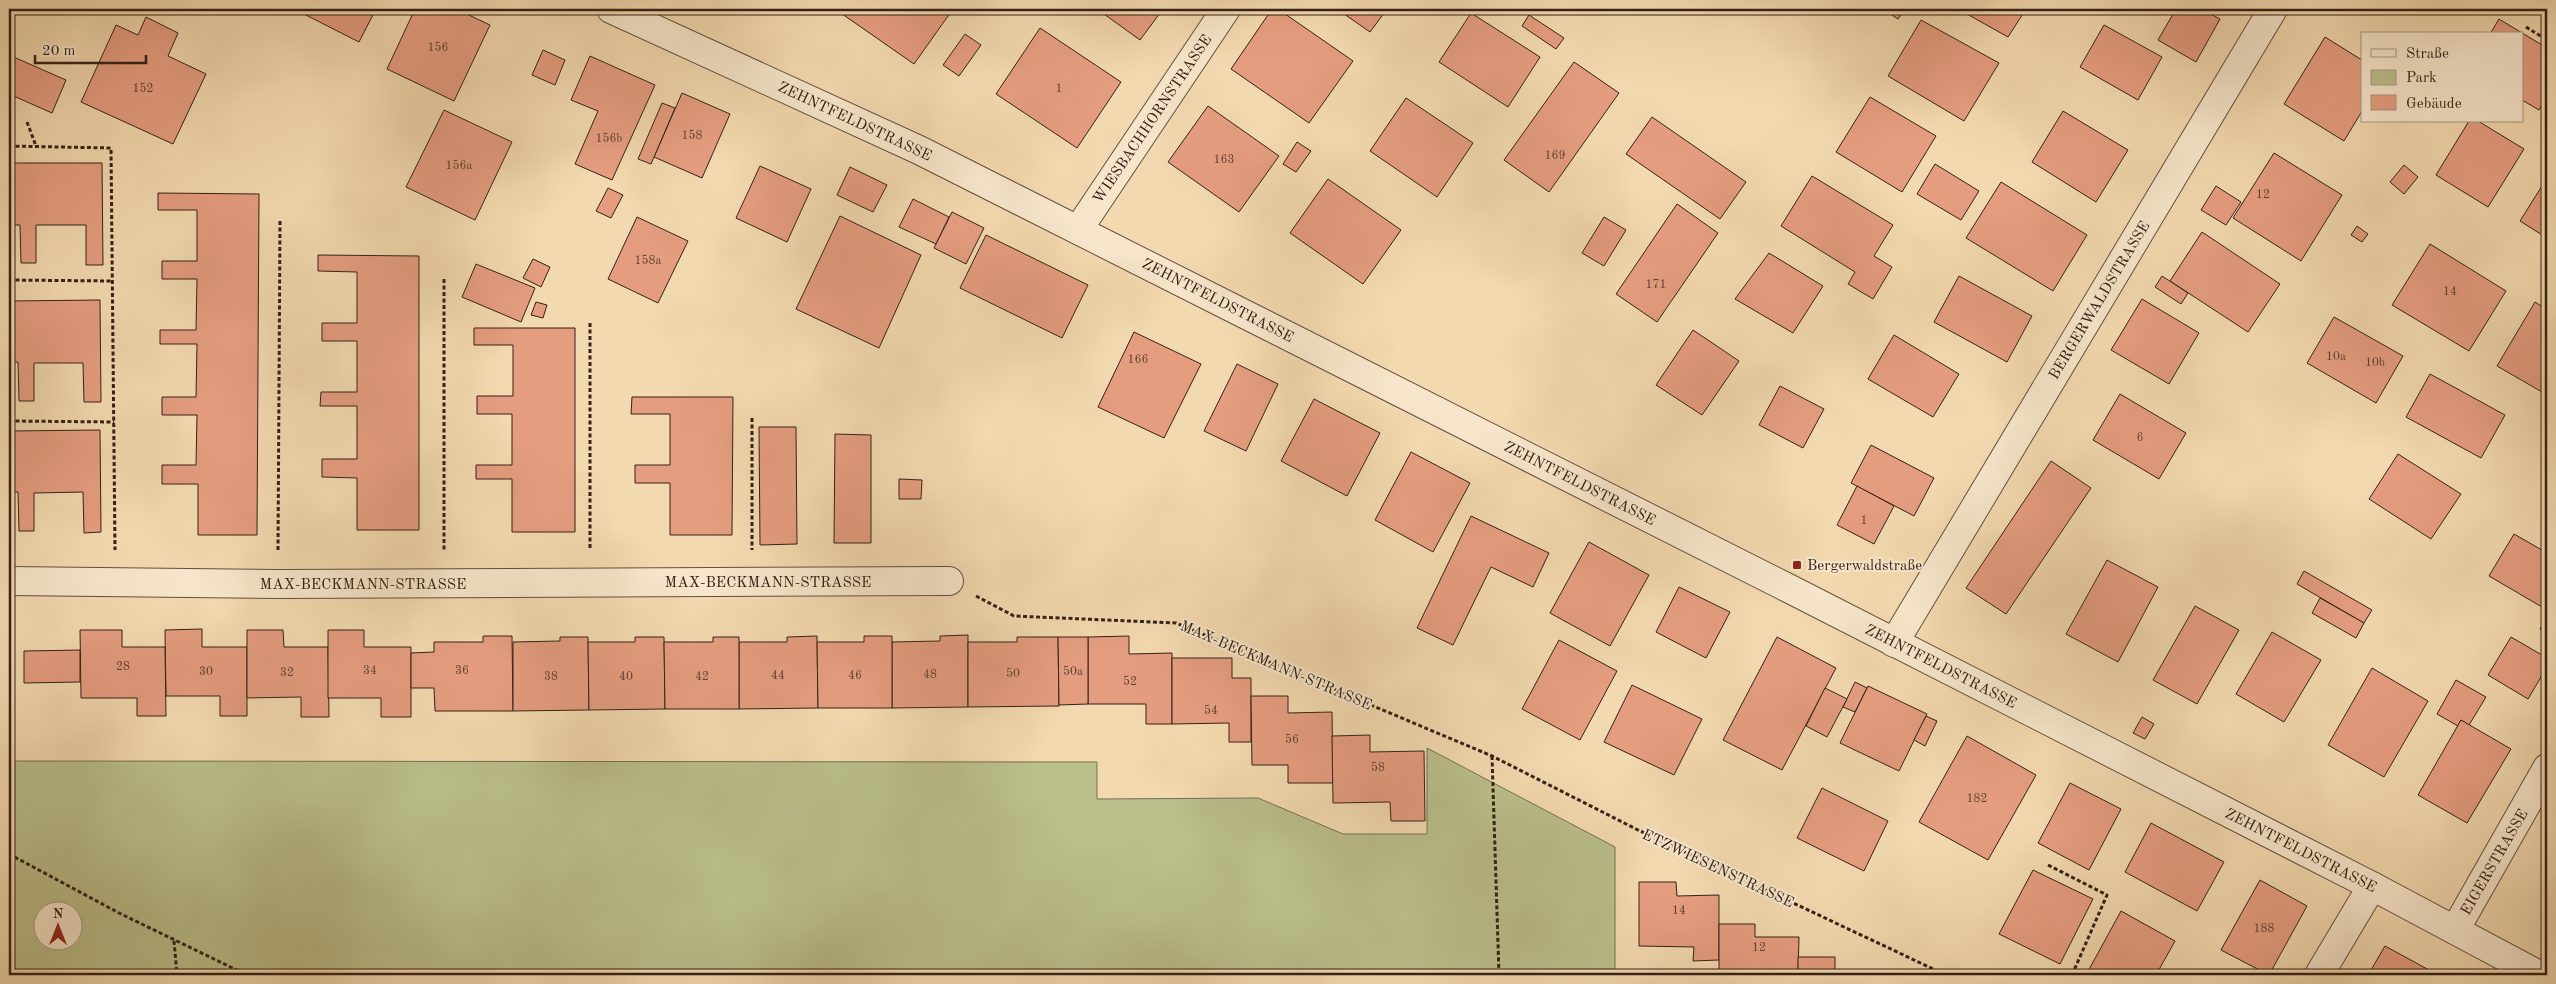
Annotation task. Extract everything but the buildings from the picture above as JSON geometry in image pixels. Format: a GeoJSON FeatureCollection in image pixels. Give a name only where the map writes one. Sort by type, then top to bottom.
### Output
{"type":"FeatureCollection","features":[{"type":"Feature","properties":{"kind":"street","name":"ZEHNTFELDSTRASSE"},"geometry":{"type":"LineString","coordinates":[[611,9],[919,150],[2372,886],[2539,975]]}},
{"type":"Feature","properties":{"kind":"street","name":"WIESBACHHORNSTRASSE"},"geometry":{"type":"LineString","coordinates":[[1078,230],[1226,9]]}},
{"type":"Feature","properties":{"kind":"street","name":"BERGERWALDSTRASSE"},"geometry":{"type":"LineString","coordinates":[[1894,643],[2273,9]]}},
{"type":"Feature","properties":{"kind":"street","name":"MAX-BECKMANN-STRASSE"},"geometry":{"type":"LineString","coordinates":[[9,581],[444,584],[949,581]]}},
{"type":"Feature","properties":{"kind":"street","name":"EIGERSTRASSE"},"geometry":{"type":"LineString","coordinates":[[2455,930],[2547,768]]}},
{"type":"Feature","properties":{"kind":"street"},"geometry":{"type":"LineString","coordinates":[[2319,975],[2372,886]]}},
{"type":"Feature","properties":{"kind":"path"},"geometry":{"type":"LineString","coordinates":[[2526,27],[2547,40]]}},
{"type":"Feature","properties":{"kind":"path"},"geometry":{"type":"LineString","coordinates":[[27,122],[36,146]]}},
{"type":"Feature","properties":{"kind":"path"},"geometry":{"type":"LineString","coordinates":[[9,146],[111,148],[116,583]]}},
{"type":"Feature","properties":{"kind":"path"},"geometry":{"type":"LineString","coordinates":[[278,584],[280,221]]}},
{"type":"Feature","properties":{"kind":"path"},"geometry":{"type":"LineString","coordinates":[[444,279],[444,584]]}},
{"type":"Feature","properties":{"kind":"path"},"geometry":{"type":"LineString","coordinates":[[9,280],[112,281]]}},
{"type":"Feature","properties":{"kind":"path"},"geometry":{"type":"LineString","coordinates":[[590,323],[590,583]]}},
{"type":"Feature","properties":{"kind":"path"},"geometry":{"type":"LineString","coordinates":[[752,418],[752,582]]}},
{"type":"Feature","properties":{"kind":"path"},"geometry":{"type":"LineString","coordinates":[[9,421],[114,422]]}},
{"type":"Feature","properties":{"kind":"path","name":"MAX-BECKMANN-STRASSE"},"geometry":{"type":"LineString","coordinates":[[949,581],[1014,616],[1176,623],[1492,756]]}},
{"type":"Feature","properties":{"kind":"path"},"geometry":{"type":"LineString","coordinates":[[1492,756],[1499,975]]}},
{"type":"Feature","properties":{"kind":"path","name":"ETZWIESENSTRASSE"},"geometry":{"type":"LineString","coordinates":[[1492,756],[1636,829],[1946,975]]}},
{"type":"Feature","properties":{"kind":"path"},"geometry":{"type":"LineString","coordinates":[[9,854],[174,940],[247,975]]}},
{"type":"Feature","properties":{"kind":"path"},"geometry":{"type":"LineString","coordinates":[[2048,865],[2107,895],[2072,975]]}},
{"type":"Feature","properties":{"kind":"path"},"geometry":{"type":"LineString","coordinates":[[174,940],[177,975]]}},
{"type":"Feature","properties":{"kind":"green space"},"geometry":{"type":"Polygon","coordinates":[[[1427,748],[1615,847],[1615,975],[9,975],[9,761],[1097,762],[1097,799],[1258,798],[1343,834],[1427,834],[1427,748]]]}},
{"type":"Feature","properties":{"kind":"place","name":"Bergerwaldstraße"},"geometry":{"type":"Point","coordinates":[1797,565]}}]}
